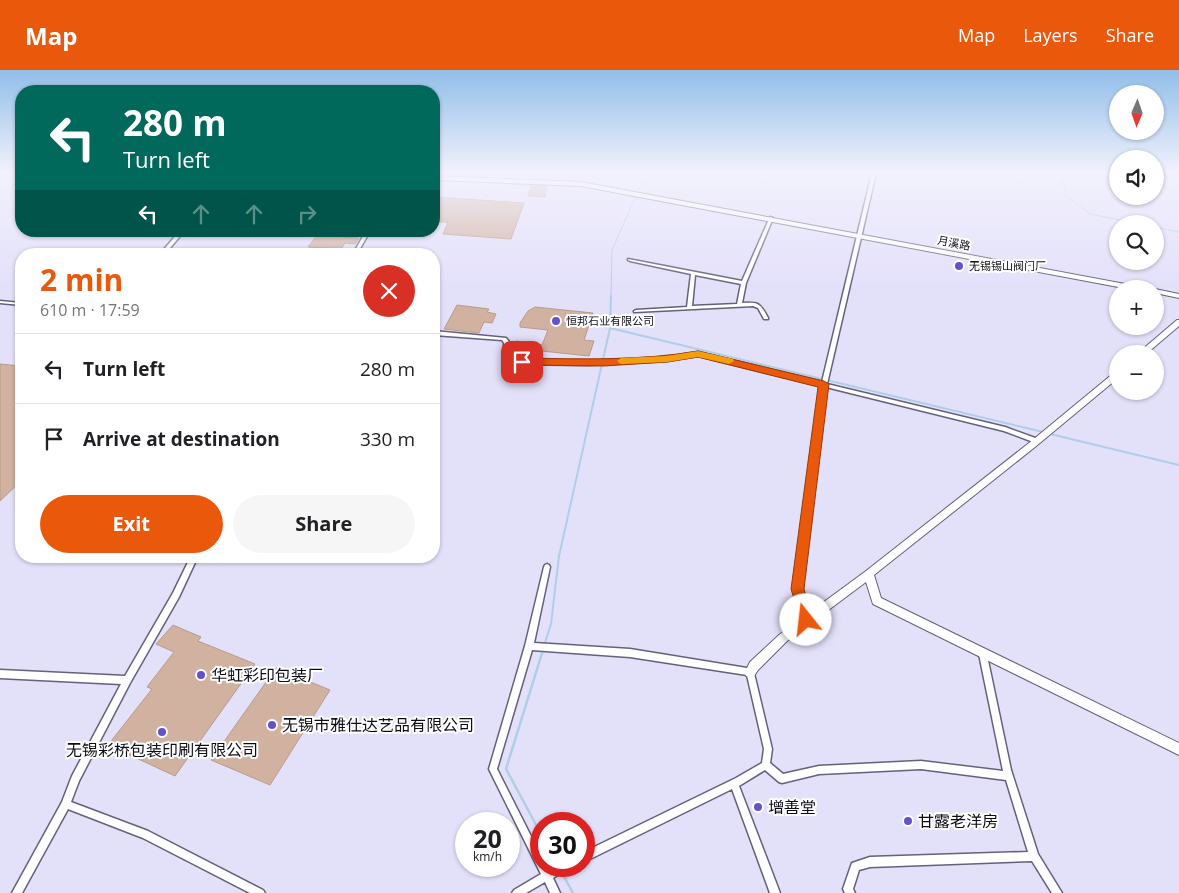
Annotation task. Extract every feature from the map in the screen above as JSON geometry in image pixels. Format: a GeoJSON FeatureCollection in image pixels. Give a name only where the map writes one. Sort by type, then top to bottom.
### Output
{"type":"FeatureCollection","features":[{"type":"Feature","properties":{"kind":"street","name":"月溪路"},"geometry":{"type":"LineString","coordinates":[[732,211],[1109,283]]}},
{"type":"Feature","properties":{"kind":"street"},"geometry":{"type":"LineString","coordinates":[[806,620],[798,589],[825,381],[865,211]]}},
{"type":"Feature","properties":{"kind":"street"},"geometry":{"type":"LineString","coordinates":[[738,305],[744,283],[770,218]]}},
{"type":"Feature","properties":{"kind":"street"},"geometry":{"type":"LineString","coordinates":[[167,248],[177,237]]}},
{"type":"Feature","properties":{"kind":"street"},"geometry":{"type":"LineString","coordinates":[[359,248],[365,237]]}},
{"type":"Feature","properties":{"kind":"street"},"geometry":{"type":"LineString","coordinates":[[630,260],[744,283]]}},
{"type":"Feature","properties":{"kind":"street"},"geometry":{"type":"LineString","coordinates":[[689,308],[693,273]]}},
{"type":"Feature","properties":{"kind":"street"},"geometry":{"type":"LineString","coordinates":[[1164,293],[1179,296]]}},
{"type":"Feature","properties":{"kind":"street"},"geometry":{"type":"LineString","coordinates":[[0,302],[15,303]]}},
{"type":"Feature","properties":{"kind":"street"},"geometry":{"type":"LineString","coordinates":[[636,311],[758,305],[766,318]]}},
{"type":"Feature","properties":{"kind":"street"},"geometry":{"type":"LineString","coordinates":[[1152,345],[1179,322]]}},
{"type":"Feature","properties":{"kind":"street"},"geometry":{"type":"LineString","coordinates":[[440,334],[504,339],[507,342],[508,362],[604,363],[667,359],[698,354],[825,381],[1005,429],[1043,436]]}},
{"type":"Feature","properties":{"kind":"street"},"geometry":{"type":"LineString","coordinates":[[766,765],[768,749],[750,672],[754,666],[783,638],[869,574],[1109,381]]}},
{"type":"Feature","properties":{"kind":"street"},"geometry":{"type":"LineString","coordinates":[[16,893],[66,804],[76,779],[126,680],[176,595],[192,563]]}},
{"type":"Feature","properties":{"kind":"street"},"geometry":{"type":"LineString","coordinates":[[530,841],[493,769],[534,646],[547,567]]}},
{"type":"Feature","properties":{"kind":"street"},"geometry":{"type":"LineString","coordinates":[[869,574],[877,601],[1179,749]]}},
{"type":"Feature","properties":{"kind":"street"},"geometry":{"type":"LineString","coordinates":[[534,646],[630,653],[750,672]]}},
{"type":"Feature","properties":{"kind":"street"},"geometry":{"type":"LineString","coordinates":[[983,654],[1009,776],[1034,856],[1057,893]]}},
{"type":"Feature","properties":{"kind":"street"},"geometry":{"type":"LineString","coordinates":[[0,674],[126,680]]}},
{"type":"Feature","properties":{"kind":"street"},"geometry":{"type":"LineString","coordinates":[[766,765],[782,779],[820,770],[921,765],[1009,776]]}},
{"type":"Feature","properties":{"kind":"street"},"geometry":{"type":"LineString","coordinates":[[595,852],[734,784],[766,765]]}},
{"type":"Feature","properties":{"kind":"street"},"geometry":{"type":"LineString","coordinates":[[734,784],[776,893]]}},
{"type":"Feature","properties":{"kind":"street"},"geometry":{"type":"LineString","coordinates":[[66,804],[145,834],[260,893]]}},
{"type":"Feature","properties":{"kind":"street"},"geometry":{"type":"LineString","coordinates":[[850,893],[848,889],[854,866],[870,862],[1034,856]]}},
{"type":"Feature","properties":{"kind":"street"},"geometry":{"type":"LineString","coordinates":[[517,893],[536,877]]}},
{"type":"Feature","properties":{"kind":"street"},"geometry":{"type":"LineString","coordinates":[[548,877],[555,893]]}},
{"type":"Feature","properties":{"kind":"building"},"geometry":{"type":"Polygon","coordinates":[[[440,211],[521,211],[511,239],[443,234],[448,222],[440,222],[440,211]]]}},
{"type":"Feature","properties":{"kind":"building"},"geometry":{"type":"Polygon","coordinates":[[[316,237],[359,238],[355,244],[345,243],[342,248],[308,247],[316,237]]]}},
{"type":"Feature","properties":{"kind":"building"},"geometry":{"type":"Polygon","coordinates":[[[457,305],[489,309],[487,312],[496,314],[492,323],[484,322],[479,333],[444,329],[457,305]]]}},
{"type":"Feature","properties":{"kind":"building"},"geometry":{"type":"Polygon","coordinates":[[[535,307],[593,313],[584,340],[594,341],[589,356],[513,348],[516,341],[542,345],[548,330],[520,327],[520,323],[528,311],[535,307]]]}},
{"type":"Feature","properties":{"kind":"building"},"geometry":{"type":"Polygon","coordinates":[[[0,364],[15,365],[15,487],[0,501],[0,364]]]}},
{"type":"Feature","properties":{"kind":"building"},"geometry":{"type":"Polygon","coordinates":[[[173,625],[201,637],[198,641],[255,664],[175,776],[108,745],[152,689],[147,687],[174,652],[156,644],[173,625]]]}},
{"type":"Feature","properties":{"kind":"building","name":"无锡市雅仕达艺品有限公司"},"geometry":{"type":"Polygon","coordinates":[[[276,668],[330,690],[270,785],[211,760],[276,668]]]}},
{"type":"Feature","properties":{"kind":"waterway"},"geometry":{"type":"LineString","coordinates":[[611,297],[612,250],[629,211]]}},
{"type":"Feature","properties":{"kind":"waterway"},"geometry":{"type":"LineString","coordinates":[[1087,211],[1090,214],[1109,218]]}},
{"type":"Feature","properties":{"kind":"waterway"},"geometry":{"type":"LineString","coordinates":[[1164,229],[1179,232]]}},
{"type":"Feature","properties":{"kind":"waterway"},"geometry":{"type":"LineString","coordinates":[[610,328],[611,296]]}},
{"type":"Feature","properties":{"kind":"waterway"},"geometry":{"type":"LineString","coordinates":[[544,646],[551,624],[559,556],[610,328]]}},
{"type":"Feature","properties":{"kind":"waterway"},"geometry":{"type":"LineString","coordinates":[[610,328],[1043,432]]}},
{"type":"Feature","properties":{"kind":"waterway"},"geometry":{"type":"LineString","coordinates":[[1050,434],[1179,465]]}},
{"type":"Feature","properties":{"kind":"waterway"},"geometry":{"type":"LineString","coordinates":[[530,814],[506,769],[543,650]]}},
{"type":"Feature","properties":{"kind":"waterway"},"geometry":{"type":"LineString","coordinates":[[564,877],[573,893]]}},
{"type":"Feature","properties":{"kind":"slow traffic"},"geometry":{"type":"LineString","coordinates":[[621,361],[667,359],[698,354],[729,361]]}},
{"type":"Feature","properties":{"kind":"place","name":"无锡锡山阀门厂"},"geometry":{"type":"Point","coordinates":[959,266]}},
{"type":"Feature","properties":{"kind":"place","name":"恒邦石业有限公司"},"geometry":{"type":"Point","coordinates":[556,321]}},
{"type":"Feature","properties":{"kind":"place","name":"华虹彩印包装厂"},"geometry":{"type":"Point","coordinates":[201,675]}},
{"type":"Feature","properties":{"kind":"place","name":"无锡市雅仕达艺品有限公司"},"geometry":{"type":"Point","coordinates":[272,725]}},
{"type":"Feature","properties":{"kind":"place","name":"无锡彩桥包装印刷有限公司"},"geometry":{"type":"Point","coordinates":[162,732]}},
{"type":"Feature","properties":{"kind":"place","name":"增善堂"},"geometry":{"type":"Point","coordinates":[758,807]}},
{"type":"Feature","properties":{"kind":"place","name":"甘露老洋房"},"geometry":{"type":"Point","coordinates":[908,821]}},
{"type":"Feature","properties":{"kind":"route"},"geometry":{"type":"LineString","coordinates":[[522,362],[604,363],[626,360],[667,359],[698,354],[824,384],[798,589],[806,620]]}}]}
